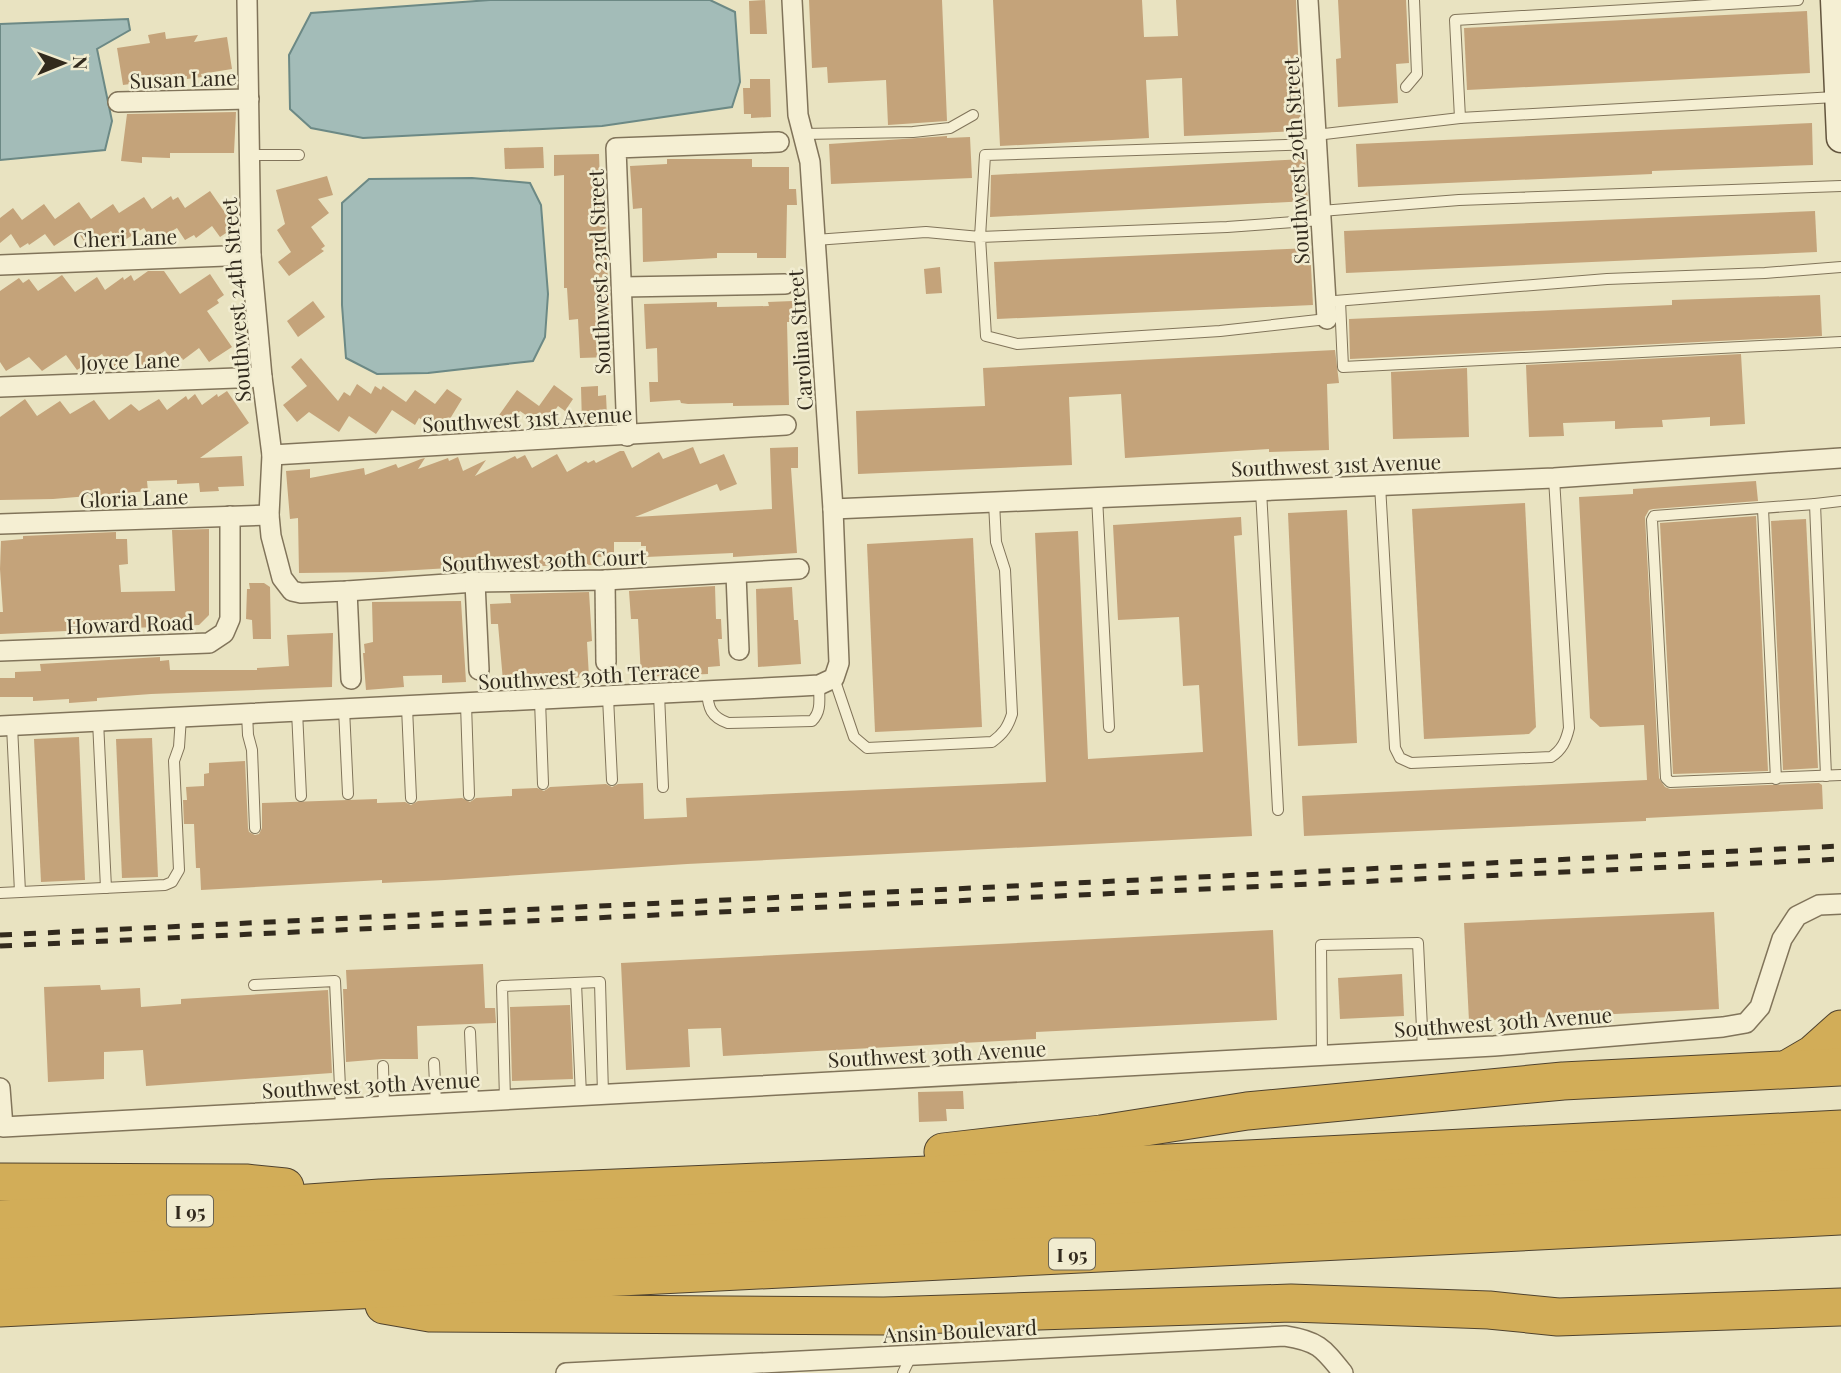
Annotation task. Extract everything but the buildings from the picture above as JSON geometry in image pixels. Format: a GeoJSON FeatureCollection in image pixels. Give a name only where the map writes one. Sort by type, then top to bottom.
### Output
{"type":"FeatureCollection","features":[{"type":"Feature","properties":{"kind":"highway"},"geometry":{"type":"LineString","coordinates":[[1789,1068],[1813,1054],[1841,1029]]}},
{"type":"Feature","properties":{"kind":"highway"},"geometry":{"type":"LineString","coordinates":[[790,1182],[939,1152],[1101,1134],[1247,1111],[1563,1081],[1841,1067]]}},
{"type":"Feature","properties":{"kind":"highway"},"geometry":{"type":"LineString","coordinates":[[0,1247],[1516,1172],[1833,1173]]}},
{"type":"Feature","properties":{"kind":"highway"},"geometry":{"type":"LineString","coordinates":[[0,1277],[1833,1173]]}},
{"type":"Feature","properties":{"kind":"highway","name":"I 95"},"geometry":{"type":"LineString","coordinates":[[0,1219],[225,1209],[380,1198],[790,1182],[1833,1173]]}},
{"type":"Feature","properties":{"kind":"highway","name":"I 95"},"geometry":{"type":"LineString","coordinates":[[0,1308],[314,1293],[1833,1173]]}},
{"type":"Feature","properties":{"kind":"highway"},"geometry":{"type":"LineString","coordinates":[[0,1182],[246,1183],[380,1198]]}},
{"type":"Feature","properties":{"kind":"highway"},"geometry":{"type":"LineString","coordinates":[[314,1293],[430,1313],[884,1316],[1291,1303],[1489,1310],[1558,1317],[1841,1307]]}},
{"type":"Feature","properties":{"kind":"highway"},"geometry":{"type":"LineString","coordinates":[[1786,1310],[1841,1331]]}},
{"type":"Feature","properties":{"kind":"main road"},"geometry":{"type":"LineString","coordinates":[[1835,0],[1841,138]]}},
{"type":"Feature","properties":{"kind":"street","name":"Southwest 24th Street"},"geometry":{"type":"LineString","coordinates":[[247,0],[251,255],[272,455],[269,515],[271,536],[282,578],[292,591]]}},
{"type":"Feature","properties":{"kind":"street","name":"Carolina Street"},"geometry":{"type":"LineString","coordinates":[[792,0],[798,115],[810,162],[833,509],[839,661],[838,671],[827,681]]}},
{"type":"Feature","properties":{"kind":"street","name":"Southwest 20th Street"},"geometry":{"type":"LineString","coordinates":[[1308,0],[1320,92],[1316,139],[1331,307]]}},
{"type":"Feature","properties":{"kind":"street","name":"Susan Lane"},"geometry":{"type":"LineString","coordinates":[[118,102],[249,99]]}},
{"type":"Feature","properties":{"kind":"street","name":"Southwest 23rd Street"},"geometry":{"type":"LineString","coordinates":[[627,436],[616,148],[779,142]]}},
{"type":"Feature","properties":{"kind":"street","name":"Cheri Lane"},"geometry":{"type":"LineString","coordinates":[[0,265],[251,255]]}},
{"type":"Feature","properties":{"kind":"street"},"geometry":{"type":"LineString","coordinates":[[622,287],[785,284]]}},
{"type":"Feature","properties":{"kind":"street","name":"Joyce Lane"},"geometry":{"type":"LineString","coordinates":[[0,387],[262,377]]}},
{"type":"Feature","properties":{"kind":"street","name":"Southwest 31st Avenue"},"geometry":{"type":"LineString","coordinates":[[272,455],[786,425]]}},
{"type":"Feature","properties":{"kind":"street","name":"Southwest 31st Avenue"},"geometry":{"type":"LineString","coordinates":[[833,509],[1554,478],[1841,458]]}},
{"type":"Feature","properties":{"kind":"street","name":"Gloria Lane"},"geometry":{"type":"LineString","coordinates":[[0,524],[269,515]]}},
{"type":"Feature","properties":{"kind":"street","name":"Howard Road"},"geometry":{"type":"LineString","coordinates":[[0,651],[209,643],[224,634],[230,618],[230,516]]}},
{"type":"Feature","properties":{"kind":"street","name":"Southwest 30th Court"},"geometry":{"type":"LineString","coordinates":[[292,591],[301,593],[475,582],[605,580],[799,569]]}},
{"type":"Feature","properties":{"kind":"street"},"geometry":{"type":"LineString","coordinates":[[736,574],[739,650]]}},
{"type":"Feature","properties":{"kind":"street"},"geometry":{"type":"LineString","coordinates":[[605,580],[606,662]]}},
{"type":"Feature","properties":{"kind":"street"},"geometry":{"type":"LineString","coordinates":[[475,582],[479,670]]}},
{"type":"Feature","properties":{"kind":"street"},"geometry":{"type":"LineString","coordinates":[[347,590],[351,679]]}},
{"type":"Feature","properties":{"kind":"street","name":"Southwest 30th Terrace"},"geometry":{"type":"LineString","coordinates":[[344,709],[608,697],[827,681]]}},
{"type":"Feature","properties":{"kind":"street"},"geometry":{"type":"LineString","coordinates":[[6,726],[344,709]]}},
{"type":"Feature","properties":{"kind":"street","name":"Southwest 30th Avenue"},"geometry":{"type":"LineString","coordinates":[[0,1088],[3,1127],[1423,1050],[1710,1029],[1746,1023],[1760,1007],[1782,939],[1797,916],[1819,905],[1841,904]]}},
{"type":"Feature","properties":{"kind":"street","name":"Ansin Boulevard"},"geometry":{"type":"LineString","coordinates":[[566,1373],[907,1364],[1285,1336],[1308,1340],[1325,1351],[1343,1373]]}},
{"type":"Feature","properties":{"kind":"lane"},"geometry":{"type":"LineString","coordinates":[[1406,87],[1417,75],[1415,0]]}},
{"type":"Feature","properties":{"kind":"lane"},"geometry":{"type":"LineString","coordinates":[[1460,118],[1455,20],[1798,0]]}},
{"type":"Feature","properties":{"kind":"lane"},"geometry":{"type":"LineString","coordinates":[[1839,97],[1460,118],[1316,139],[985,155],[980,237],[986,336],[1017,344],[1220,331],[1331,307],[1607,279],[1715,276],[1841,267]]}},
{"type":"Feature","properties":{"kind":"lane"},"geometry":{"type":"LineString","coordinates":[[803,134],[913,132],[950,128],[973,116]]}},
{"type":"Feature","properties":{"kind":"lane"},"geometry":{"type":"LineString","coordinates":[[250,155],[299,155]]}},
{"type":"Feature","properties":{"kind":"lane"},"geometry":{"type":"LineString","coordinates":[[815,240],[926,232],[980,237],[1227,227],[1459,201],[1841,186]]}},
{"type":"Feature","properties":{"kind":"lane"},"geometry":{"type":"LineString","coordinates":[[1331,307],[1343,368],[1841,342]]}},
{"type":"Feature","properties":{"kind":"lane"},"geometry":{"type":"LineString","coordinates":[[1380,485],[1395,748],[1400,758],[1411,763],[1467,761],[1550,757],[1559,752],[1566,740],[1569,728],[1554,478]]}},
{"type":"Feature","properties":{"kind":"lane"},"geometry":{"type":"LineString","coordinates":[[1261,490],[1278,810]]}},
{"type":"Feature","properties":{"kind":"lane"},"geometry":{"type":"LineString","coordinates":[[1097,497],[1109,727]]}},
{"type":"Feature","properties":{"kind":"lane"},"geometry":{"type":"LineString","coordinates":[[1841,501],[1657,515],[1652,520],[1666,778],[1670,782],[1841,775]]}},
{"type":"Feature","properties":{"kind":"lane"},"geometry":{"type":"LineString","coordinates":[[827,681],[855,737],[867,748],[992,742],[1002,735],[1012,714],[1005,570],[996,542],[994,502]]}},
{"type":"Feature","properties":{"kind":"lane"},"geometry":{"type":"LineString","coordinates":[[1815,504],[1826,776]]}},
{"type":"Feature","properties":{"kind":"lane"},"geometry":{"type":"LineString","coordinates":[[1763,509],[1776,779]]}},
{"type":"Feature","properties":{"kind":"lane"},"geometry":{"type":"LineString","coordinates":[[707,691],[708,707],[719,720],[728,723],[812,721],[818,715],[827,681]]}},
{"type":"Feature","properties":{"kind":"lane"},"geometry":{"type":"LineString","coordinates":[[659,694],[663,787]]}},
{"type":"Feature","properties":{"kind":"lane"},"geometry":{"type":"LineString","coordinates":[[608,697],[612,780]]}},
{"type":"Feature","properties":{"kind":"lane"},"geometry":{"type":"LineString","coordinates":[[540,700],[543,785]]}},
{"type":"Feature","properties":{"kind":"lane"},"geometry":{"type":"LineString","coordinates":[[466,704],[469,795]]}},
{"type":"Feature","properties":{"kind":"lane"},"geometry":{"type":"LineString","coordinates":[[407,707],[411,798]]}},
{"type":"Feature","properties":{"kind":"lane"},"geometry":{"type":"LineString","coordinates":[[344,709],[348,794]]}},
{"type":"Feature","properties":{"kind":"lane"},"geometry":{"type":"LineString","coordinates":[[297,711],[301,796]]}},
{"type":"Feature","properties":{"kind":"lane"},"geometry":{"type":"LineString","coordinates":[[247,713],[256,828]]}},
{"type":"Feature","properties":{"kind":"lane"},"geometry":{"type":"LineString","coordinates":[[0,893],[165,885],[176,877],[178,870],[174,761],[179,747],[181,717]]}},
{"type":"Feature","properties":{"kind":"lane"},"geometry":{"type":"LineString","coordinates":[[98,721],[106,888]]}},
{"type":"Feature","properties":{"kind":"lane"},"geometry":{"type":"LineString","coordinates":[[6,726],[20,892]]}},
{"type":"Feature","properties":{"kind":"lane"},"geometry":{"type":"LineString","coordinates":[[1322,1055],[1321,945],[1418,943],[1423,1050]]}},
{"type":"Feature","properties":{"kind":"lane"},"geometry":{"type":"LineString","coordinates":[[254,985],[335,981],[341,1108]]}},
{"type":"Feature","properties":{"kind":"lane"},"geometry":{"type":"LineString","coordinates":[[505,1099],[502,986],[600,982],[603,1094]]}},
{"type":"Feature","properties":{"kind":"lane"},"geometry":{"type":"LineString","coordinates":[[576,983],[581,1095]]}},
{"type":"Feature","properties":{"kind":"lane"},"geometry":{"type":"LineString","coordinates":[[470,1032],[473,1101]]}},
{"type":"Feature","properties":{"kind":"lane"},"geometry":{"type":"LineString","coordinates":[[434,1063],[436,1103]]}},
{"type":"Feature","properties":{"kind":"lane"},"geometry":{"type":"LineString","coordinates":[[383,1066],[384,1106]]}},
{"type":"Feature","properties":{"kind":"water"},"geometry":{"type":"Polygon","coordinates":[[[490,0],[710,0],[735,12],[740,82],[732,107],[602,126],[363,138],[311,128],[290,109],[289,55],[311,13],[490,0]]]}},
{"type":"Feature","properties":{"kind":"water"},"geometry":{"type":"Polygon","coordinates":[[[128,19],[130,30],[97,49],[112,121],[105,150],[0,160],[0,24],[128,19]]]}},
{"type":"Feature","properties":{"kind":"water"},"geometry":{"type":"Polygon","coordinates":[[[472,178],[530,183],[541,205],[548,294],[545,337],[533,361],[428,373],[377,374],[346,358],[342,305],[342,203],[369,179],[472,178]]]}},
{"type":"Feature","properties":{"kind":"railway"},"geometry":{"type":"LineString","coordinates":[[0,935],[1841,846]]}},
{"type":"Feature","properties":{"kind":"railway"},"geometry":{"type":"LineString","coordinates":[[0,946],[1841,859]]}}]}
